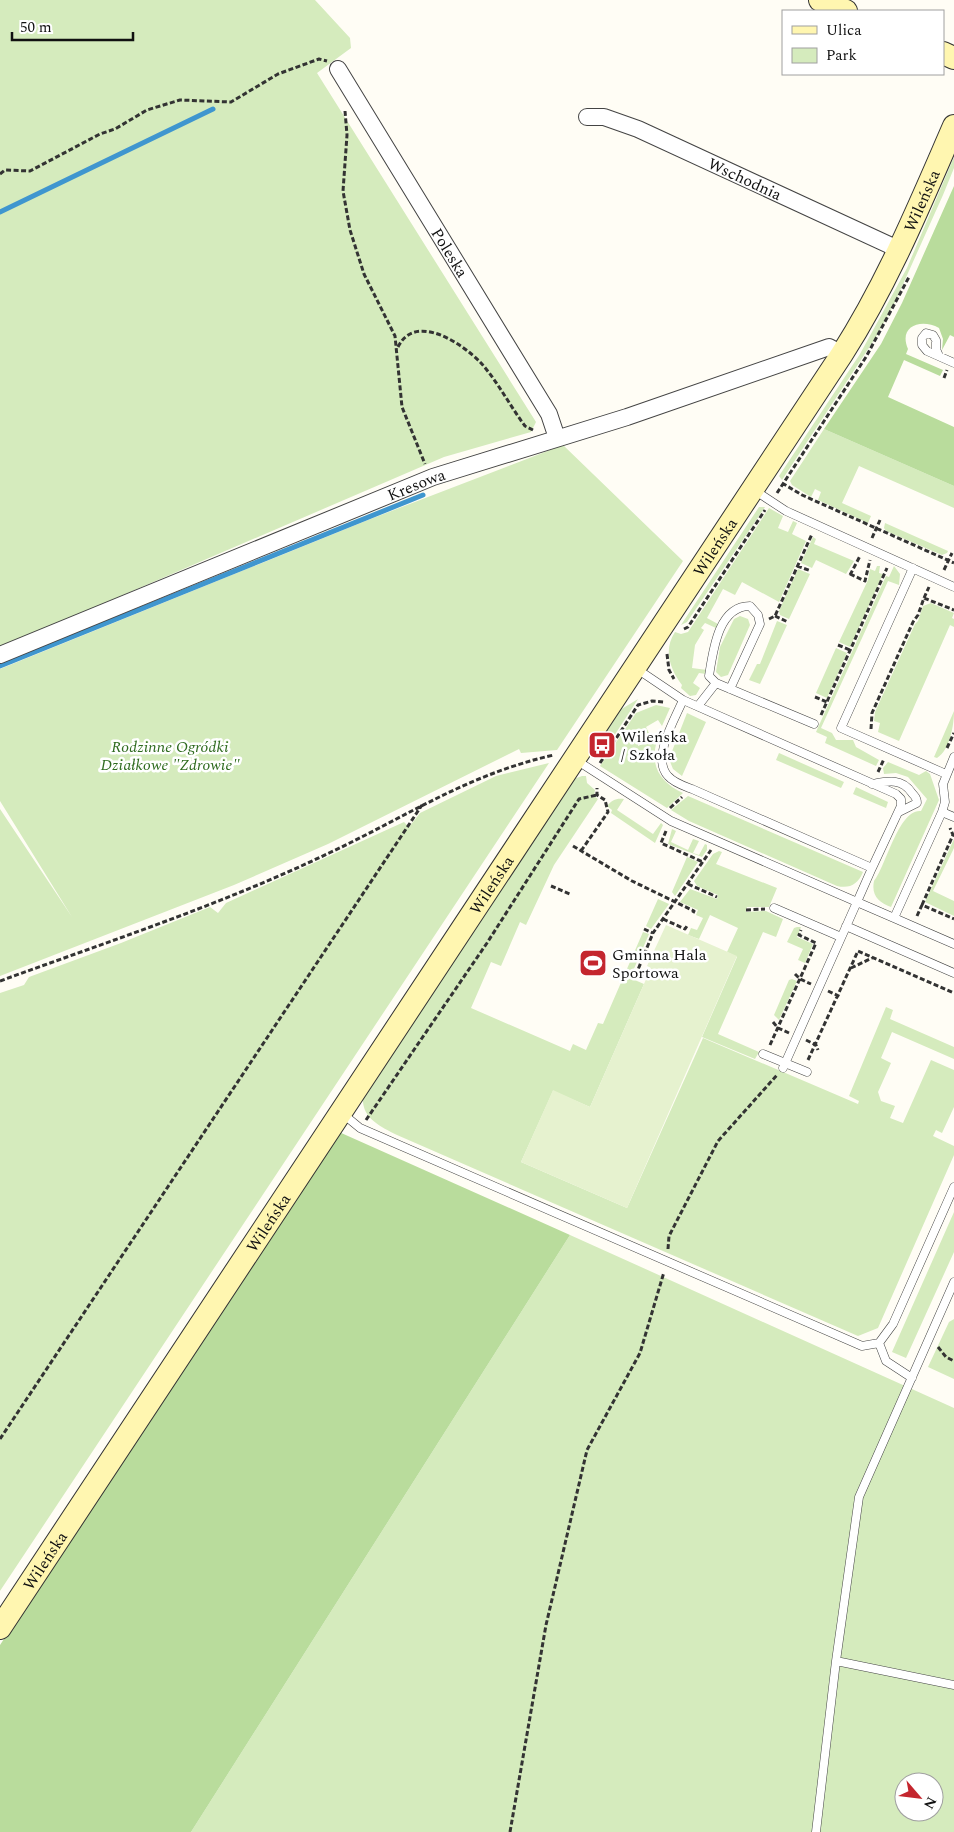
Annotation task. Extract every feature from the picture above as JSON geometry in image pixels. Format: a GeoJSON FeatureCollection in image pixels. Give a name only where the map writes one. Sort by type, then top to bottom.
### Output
{"type":"FeatureCollection","features":[{"type":"Feature","properties":{"kind":"street"},"geometry":{"type":"LineString","coordinates":[[820,0],[844,10]]}},
{"type":"Feature","properties":{"kind":"street","name":"Poleska"},"geometry":{"type":"LineString","coordinates":[[338,69],[549,414],[557,438]]}},
{"type":"Feature","properties":{"kind":"street","name":"Wschodnia"},"geometry":{"type":"LineString","coordinates":[[587,117],[604,117],[627,124],[900,250]]}},
{"type":"Feature","properties":{"kind":"street","name":"Wileńska"},"geometry":{"type":"LineString","coordinates":[[0,1628],[754,490],[842,354],[877,296],[900,250],[954,126]]}},
{"type":"Feature","properties":{"kind":"street","name":"Kresowa"},"geometry":{"type":"LineString","coordinates":[[0,655],[433,477],[627,417],[828,347],[842,354]]}},
{"type":"Feature","properties":{"kind":"lane"},"geometry":{"type":"LineString","coordinates":[[939,356],[954,363]]}},
{"type":"Feature","properties":{"kind":"lane"},"geometry":{"type":"LineString","coordinates":[[754,490],[786,511],[954,587]]}},
{"type":"Feature","properties":{"kind":"lane"},"geometry":{"type":"LineString","coordinates":[[913,568],[841,728],[946,774]]}},
{"type":"Feature","properties":{"kind":"lane"},"geometry":{"type":"LineString","coordinates":[[730,689],[760,624],[758,615],[750,606],[739,606],[728,615],[714,645],[709,676],[716,683],[730,689],[814,724]]}},
{"type":"Feature","properties":{"kind":"lane"},"geometry":{"type":"LineString","coordinates":[[636,667],[683,700],[896,794],[901,799],[899,812],[785,1062]]}},
{"type":"Feature","properties":{"kind":"lane"},"geometry":{"type":"LineString","coordinates":[[698,706],[716,683]]}},
{"type":"Feature","properties":{"kind":"lane"},"geometry":{"type":"LineString","coordinates":[[683,700],[661,754],[663,770],[668,776],[674,781],[872,868]]}},
{"type":"Feature","properties":{"kind":"lane"},"geometry":{"type":"LineString","coordinates":[[894,918],[942,812],[945,802],[943,784],[954,757]]}},
{"type":"Feature","properties":{"kind":"lane"},"geometry":{"type":"LineString","coordinates":[[575,759],[671,821],[954,944]]}},
{"type":"Feature","properties":{"kind":"lane"},"geometry":{"type":"LineString","coordinates":[[872,784],[897,781],[909,789],[917,799],[917,803],[899,812]]}},
{"type":"Feature","properties":{"kind":"lane"},"geometry":{"type":"LineString","coordinates":[[942,812],[954,817]]}},
{"type":"Feature","properties":{"kind":"lane"},"geometry":{"type":"LineString","coordinates":[[774,908],[841,937]]}},
{"type":"Feature","properties":{"kind":"lane"},"geometry":{"type":"LineString","coordinates":[[846,926],[954,973]]}},
{"type":"Feature","properties":{"kind":"lane"},"geometry":{"type":"LineString","coordinates":[[763,1054],[807,1072]]}},
{"type":"Feature","properties":{"kind":"lane"},"geometry":{"type":"LineString","coordinates":[[341,1113],[360,1128],[862,1346],[879,1342],[893,1324],[954,1187]]}},
{"type":"Feature","properties":{"kind":"lane"},"geometry":{"type":"LineString","coordinates":[[816,1832],[836,1661],[859,1497],[954,1282]]}},
{"type":"Feature","properties":{"kind":"lane"},"geometry":{"type":"LineString","coordinates":[[879,1342],[886,1361],[912,1378]]}},
{"type":"Feature","properties":{"kind":"lane"},"geometry":{"type":"LineString","coordinates":[[836,1661],[954,1685]]}},
{"type":"Feature","properties":{"kind":"path"},"geometry":{"type":"LineString","coordinates":[[0,174],[6,170],[30,171],[100,134],[115,129],[147,110],[180,100],[231,102],[278,74],[319,59],[328,61],[338,69]]}},
{"type":"Feature","properties":{"kind":"path"},"geometry":{"type":"LineString","coordinates":[[342,103],[348,135],[343,191],[350,230],[364,274],[395,336],[398,348],[398,379],[402,407],[422,458],[433,477]]}},
{"type":"Feature","properties":{"kind":"path"},"geometry":{"type":"LineString","coordinates":[[398,348],[402,338],[410,332],[425,330],[463,348],[481,363],[525,426],[557,438]]}},
{"type":"Feature","properties":{"kind":"path"},"geometry":{"type":"LineString","coordinates":[[776,477],[802,496],[954,563]]}},
{"type":"Feature","properties":{"kind":"path"},"geometry":{"type":"LineString","coordinates":[[869,548],[866,581],[850,575],[869,548],[880,520]]}},
{"type":"Feature","properties":{"kind":"path"},"geometry":{"type":"LineString","coordinates":[[760,624],[775,616],[816,524]]}},
{"type":"Feature","properties":{"kind":"path"},"geometry":{"type":"LineString","coordinates":[[939,580],[952,553]]}},
{"type":"Feature","properties":{"kind":"path"},"geometry":{"type":"LineString","coordinates":[[812,713],[820,717],[891,558]]}},
{"type":"Feature","properties":{"kind":"path"},"geometry":{"type":"LineString","coordinates":[[797,566],[811,572]]}},
{"type":"Feature","properties":{"kind":"path"},"geometry":{"type":"LineString","coordinates":[[870,732],[872,713],[913,622],[918,615],[924,598],[954,610]]}},
{"type":"Feature","properties":{"kind":"path"},"geometry":{"type":"LineString","coordinates":[[775,616],[788,622]]}},
{"type":"Feature","properties":{"kind":"path"},"geometry":{"type":"LineString","coordinates":[[838,645],[850,650]]}},
{"type":"Feature","properties":{"kind":"path"},"geometry":{"type":"LineString","coordinates":[[814,697],[827,702]]}},
{"type":"Feature","properties":{"kind":"path"},"geometry":{"type":"LineString","coordinates":[[943,757],[954,733]]}},
{"type":"Feature","properties":{"kind":"path"},"geometry":{"type":"LineString","coordinates":[[0,981],[186,913],[311,861],[494,771],[518,763],[564,753],[575,759]]}},
{"type":"Feature","properties":{"kind":"path"},"geometry":{"type":"LineString","coordinates":[[360,1128],[487,943],[579,799],[597,795]]}},
{"type":"Feature","properties":{"kind":"path"},"geometry":{"type":"LineString","coordinates":[[0,1439],[422,805]]}},
{"type":"Feature","properties":{"kind":"path"},"geometry":{"type":"LineString","coordinates":[[668,810],[674,814],[661,843],[703,862]]}},
{"type":"Feature","properties":{"kind":"path"},"geometry":{"type":"LineString","coordinates":[[912,926],[954,835],[942,812]]}},
{"type":"Feature","properties":{"kind":"path"},"geometry":{"type":"LineString","coordinates":[[647,977],[637,972],[653,933],[717,842]]}},
{"type":"Feature","properties":{"kind":"path"},"geometry":{"type":"LineString","coordinates":[[572,846],[632,881],[661,893],[694,911],[693,913]]}},
{"type":"Feature","properties":{"kind":"path"},"geometry":{"type":"LineString","coordinates":[[688,884],[717,897]]}},
{"type":"Feature","properties":{"kind":"path"},"geometry":{"type":"LineString","coordinates":[[551,886],[570,894]]}},
{"type":"Feature","properties":{"kind":"path"},"geometry":{"type":"LineString","coordinates":[[922,905],[954,919]]}},
{"type":"Feature","properties":{"kind":"path"},"geometry":{"type":"LineString","coordinates":[[746,910],[774,908]]}},
{"type":"Feature","properties":{"kind":"path"},"geometry":{"type":"LineString","coordinates":[[663,919],[685,929],[687,926]]}},
{"type":"Feature","properties":{"kind":"path"},"geometry":{"type":"LineString","coordinates":[[805,922],[799,935],[816,943],[769,1048],[785,1062],[806,1064],[858,951],[954,993]]}},
{"type":"Feature","properties":{"kind":"path"},"geometry":{"type":"LineString","coordinates":[[644,929],[653,933]]}},
{"type":"Feature","properties":{"kind":"path"},"geometry":{"type":"LineString","coordinates":[[643,956],[650,960]]}},
{"type":"Feature","properties":{"kind":"path"},"geometry":{"type":"LineString","coordinates":[[850,969],[873,958]]}},
{"type":"Feature","properties":{"kind":"path"},"geometry":{"type":"LineString","coordinates":[[510,1832],[546,1625],[587,1450],[640,1353],[667,1262],[669,1236],[718,1141],[785,1062]]}},
{"type":"Feature","properties":{"kind":"path"},"geometry":{"type":"LineString","coordinates":[[931,1334],[946,1357],[954,1361]]}},
{"type":"Feature","properties":{"kind":"green space"},"geometry":{"type":"Polygon","coordinates":[[[0,0],[315,0],[350,38],[351,48],[317,73],[536,422],[531,432],[444,457],[0,648],[0,0]]]}},
{"type":"Feature","properties":{"kind":"green space"},"geometry":{"type":"Polygon","coordinates":[[[954,157],[954,168],[895,302],[876,337],[782,480],[779,476],[860,354],[907,268],[954,157]]]}},
{"type":"Feature","properties":{"kind":"green space"},"geometry":{"type":"Polygon","coordinates":[[[954,186],[954,337],[950,335],[942,350],[943,339],[939,328],[925,324],[913,326],[906,335],[908,349],[906,354],[943,370],[940,376],[904,360],[888,397],[954,427],[954,486],[824,429],[881,344],[902,303],[954,186]]]}},
{"type":"Feature","properties":{"kind":"green space"},"geometry":{"type":"Polygon","coordinates":[[[824,429],[954,486],[954,508],[859,466],[842,503],[871,516],[868,523],[818,500],[821,492],[815,489],[811,497],[792,485],[790,481],[824,429]]]}},
{"type":"Feature","properties":{"kind":"green space","name":"Rodzinne Ogródki Działkowe \"Zdrowie\""},"geometry":{"type":"Polygon","coordinates":[[[563,445],[683,561],[557,750],[521,753],[519,749],[328,844],[234,885],[0,976],[0,809],[72,917],[0,801],[0,669],[368,520],[563,445]]]}},
{"type":"Feature","properties":{"kind":"green space"},"geometry":{"type":"Polygon","coordinates":[[[759,507],[765,507],[687,622],[681,625],[759,507]]]}},
{"type":"Feature","properties":{"kind":"green space"},"geometry":{"type":"Polygon","coordinates":[[[769,508],[783,516],[778,528],[788,532],[793,521],[797,523],[792,534],[806,541],[779,602],[742,582],[735,595],[723,589],[707,618],[718,624],[716,628],[705,623],[701,628],[704,630],[695,645],[692,668],[707,670],[706,674],[699,673],[693,683],[700,688],[696,695],[690,696],[681,688],[682,685],[671,666],[669,646],[671,639],[675,632],[681,634],[688,632],[769,508]]]}},
{"type":"Feature","properties":{"kind":"green space"},"geometry":{"type":"Polygon","coordinates":[[[885,523],[948,551],[942,555],[886,531],[884,528],[885,523]]]}},
{"type":"Feature","properties":{"kind":"green space"},"geometry":{"type":"Polygon","coordinates":[[[813,537],[816,539],[814,544],[854,561],[846,574],[816,560],[812,568],[801,563],[813,537]]]}},
{"type":"Feature","properties":{"kind":"green space"},"geometry":{"type":"Polygon","coordinates":[[[877,566],[880,566],[879,573],[883,574],[850,647],[839,642],[868,580],[870,569],[875,571],[877,566]]]}},
{"type":"Feature","properties":{"kind":"green space"},"geometry":{"type":"Polygon","coordinates":[[[894,566],[900,574],[899,585],[888,581],[821,728],[832,733],[836,740],[853,740],[856,747],[879,760],[876,766],[825,743],[827,737],[816,732],[886,576],[889,577],[894,566]]]}},
{"type":"Feature","properties":{"kind":"green space"},"geometry":{"type":"Polygon","coordinates":[[[798,569],[810,574],[789,619],[780,615],[779,611],[798,569]]]}},
{"type":"Feature","properties":{"kind":"green space"},"geometry":{"type":"Polygon","coordinates":[[[931,603],[954,613],[952,618],[954,619],[954,627],[950,625],[899,741],[878,732],[880,723],[874,721],[875,712],[918,621],[923,606],[931,603]]]}},
{"type":"Feature","properties":{"kind":"green space"},"geometry":{"type":"Polygon","coordinates":[[[740,616],[748,619],[750,625],[728,675],[721,677],[716,672],[720,647],[734,619],[740,616]]]}},
{"type":"Feature","properties":{"kind":"green space"},"geometry":{"type":"Polygon","coordinates":[[[777,621],[787,625],[760,684],[749,680],[757,664],[760,664],[777,621]]]}},
{"type":"Feature","properties":{"kind":"green space"},"geometry":{"type":"Polygon","coordinates":[[[836,648],[847,653],[827,698],[816,693],[836,648]]]}},
{"type":"Feature","properties":{"kind":"green space"},"geometry":{"type":"Polygon","coordinates":[[[638,699],[612,739],[603,733],[620,710],[638,699]]]}},
{"type":"Feature","properties":{"kind":"green space"},"geometry":{"type":"Polygon","coordinates":[[[656,705],[670,708],[662,726],[658,720],[646,727],[649,733],[639,738],[638,746],[652,740],[657,741],[655,758],[659,773],[675,789],[683,793],[667,808],[600,766],[636,713],[656,705]]]}},
{"type":"Feature","properties":{"kind":"green space"},"geometry":{"type":"Polygon","coordinates":[[[954,711],[952,730],[948,743],[937,758],[934,757],[954,711]]]}},
{"type":"Feature","properties":{"kind":"green space"},"geometry":{"type":"Polygon","coordinates":[[[687,713],[706,722],[682,776],[673,769],[669,759],[687,713]]]}},
{"type":"Feature","properties":{"kind":"green space"},"geometry":{"type":"Polygon","coordinates":[[[779,753],[844,782],[841,788],[776,760],[779,753]]]}},
{"type":"Feature","properties":{"kind":"green space"},"geometry":{"type":"Polygon","coordinates":[[[888,762],[919,775],[926,771],[930,774],[939,800],[891,907],[877,898],[873,886],[874,881],[900,828],[913,813],[921,811],[927,799],[908,777],[896,773],[884,774],[883,768],[888,762]]]}},
{"type":"Feature","properties":{"kind":"green space"},"geometry":{"type":"Polygon","coordinates":[[[549,763],[0,1591],[0,993],[24,985],[29,977],[210,907],[218,913],[226,903],[404,822],[409,827],[420,813],[496,776],[549,763]]]}},
{"type":"Feature","properties":{"kind":"green space"},"geometry":{"type":"Polygon","coordinates":[[[586,776],[587,783],[595,790],[594,796],[598,799],[554,865],[526,925],[520,922],[501,966],[491,962],[471,1008],[570,1051],[573,1044],[586,1050],[598,1023],[603,1024],[643,932],[649,934],[630,978],[644,984],[590,1107],[553,1091],[521,1162],[627,1208],[703,1038],[858,1104],[859,1101],[849,1096],[886,1007],[893,1010],[890,1019],[954,1047],[954,1059],[892,1032],[881,1058],[891,1063],[878,1092],[881,1101],[895,1106],[890,1118],[903,1123],[931,1060],[954,1070],[954,1107],[942,1133],[936,1130],[933,1136],[954,1146],[954,1155],[878,1328],[858,1336],[397,1135],[368,1116],[363,1104],[363,1096],[571,780],[586,776]]]}},
{"type":"Feature","properties":{"kind":"green space"},"geometry":{"type":"Polygon","coordinates":[[[856,787],[888,802],[886,808],[853,794],[856,787]]]}},
{"type":"Feature","properties":{"kind":"green space"},"geometry":{"type":"Polygon","coordinates":[[[688,796],[863,872],[859,880],[853,885],[846,887],[837,886],[689,821],[671,810],[688,796]]]}},
{"type":"Feature","properties":{"kind":"green space"},"geometry":{"type":"Polygon","coordinates":[[[616,799],[624,799],[617,810],[653,834],[661,823],[663,825],[655,843],[611,813],[612,810],[607,806],[616,799]]]}},
{"type":"Feature","properties":{"kind":"green space"},"geometry":{"type":"Polygon","coordinates":[[[672,829],[676,831],[671,842],[688,850],[693,839],[699,841],[693,853],[699,855],[705,844],[707,845],[707,850],[702,857],[668,844],[672,829]]]}},
{"type":"Feature","properties":{"kind":"green space"},"geometry":{"type":"Polygon","coordinates":[[[954,839],[954,848],[933,891],[954,901],[954,916],[925,902],[954,839]]]}},
{"type":"Feature","properties":{"kind":"green space"},"geometry":{"type":"Polygon","coordinates":[[[719,851],[722,852],[716,864],[777,888],[769,907],[747,907],[746,912],[766,911],[783,919],[776,937],[763,932],[718,1034],[759,1052],[755,1059],[702,1037],[737,957],[727,952],[738,928],[710,915],[699,939],[688,935],[691,928],[697,930],[703,918],[696,915],[698,910],[680,902],[690,889],[717,899],[718,895],[697,886],[694,881],[713,854],[719,851]]]}},
{"type":"Feature","properties":{"kind":"green space"},"geometry":{"type":"Polygon","coordinates":[[[687,857],[698,862],[675,896],[672,892],[687,857]]]}},
{"type":"Feature","properties":{"kind":"green space"},"geometry":{"type":"Polygon","coordinates":[[[658,899],[669,904],[651,929],[646,926],[658,899]]]}},
{"type":"Feature","properties":{"kind":"green space"},"geometry":{"type":"Polygon","coordinates":[[[666,925],[737,956],[627,1208],[521,1162],[553,1090],[590,1107],[651,968],[647,966],[666,925]]]}},
{"type":"Feature","properties":{"kind":"green space"},"geometry":{"type":"Polygon","coordinates":[[[801,927],[797,937],[813,944],[805,963],[798,960],[803,949],[787,942],[794,928],[801,927]]]}},
{"type":"Feature","properties":{"kind":"green space"},"geometry":{"type":"Polygon","coordinates":[[[789,980],[797,981],[779,1020],[774,1015],[789,980]]]}},
{"type":"Feature","properties":{"kind":"green space"},"geometry":{"type":"Polygon","coordinates":[[[339,1132],[570,1235],[191,1832],[0,1832],[0,1645],[339,1132]]]}},
{"type":"Feature","properties":{"kind":"green space"},"geometry":{"type":"Polygon","coordinates":[[[954,1212],[954,1252],[906,1358],[892,1352],[954,1212]]]}},
{"type":"Feature","properties":{"kind":"green space"},"geometry":{"type":"Polygon","coordinates":[[[570,1235],[954,1408],[954,1832],[191,1832],[570,1235]]]}},
{"type":"Feature","properties":{"kind":"green space"},"geometry":{"type":"Polygon","coordinates":[[[954,1319],[954,1379],[928,1367],[949,1322],[954,1319]]]}},
{"type":"Feature","properties":{"kind":"waterway"},"geometry":{"type":"LineString","coordinates":[[0,212],[213,109]]}},
{"type":"Feature","properties":{"kind":"waterway"},"geometry":{"type":"LineString","coordinates":[[0,666],[423,495]]}},
{"type":"Feature","properties":{"kind":"place","name":"Wileńska / Szkoła"},"geometry":{"type":"Point","coordinates":[602,745]}},
{"type":"Feature","properties":{"kind":"place","name":"Gminna Hala Sportowa"},"geometry":{"type":"Point","coordinates":[593,963]}}]}
